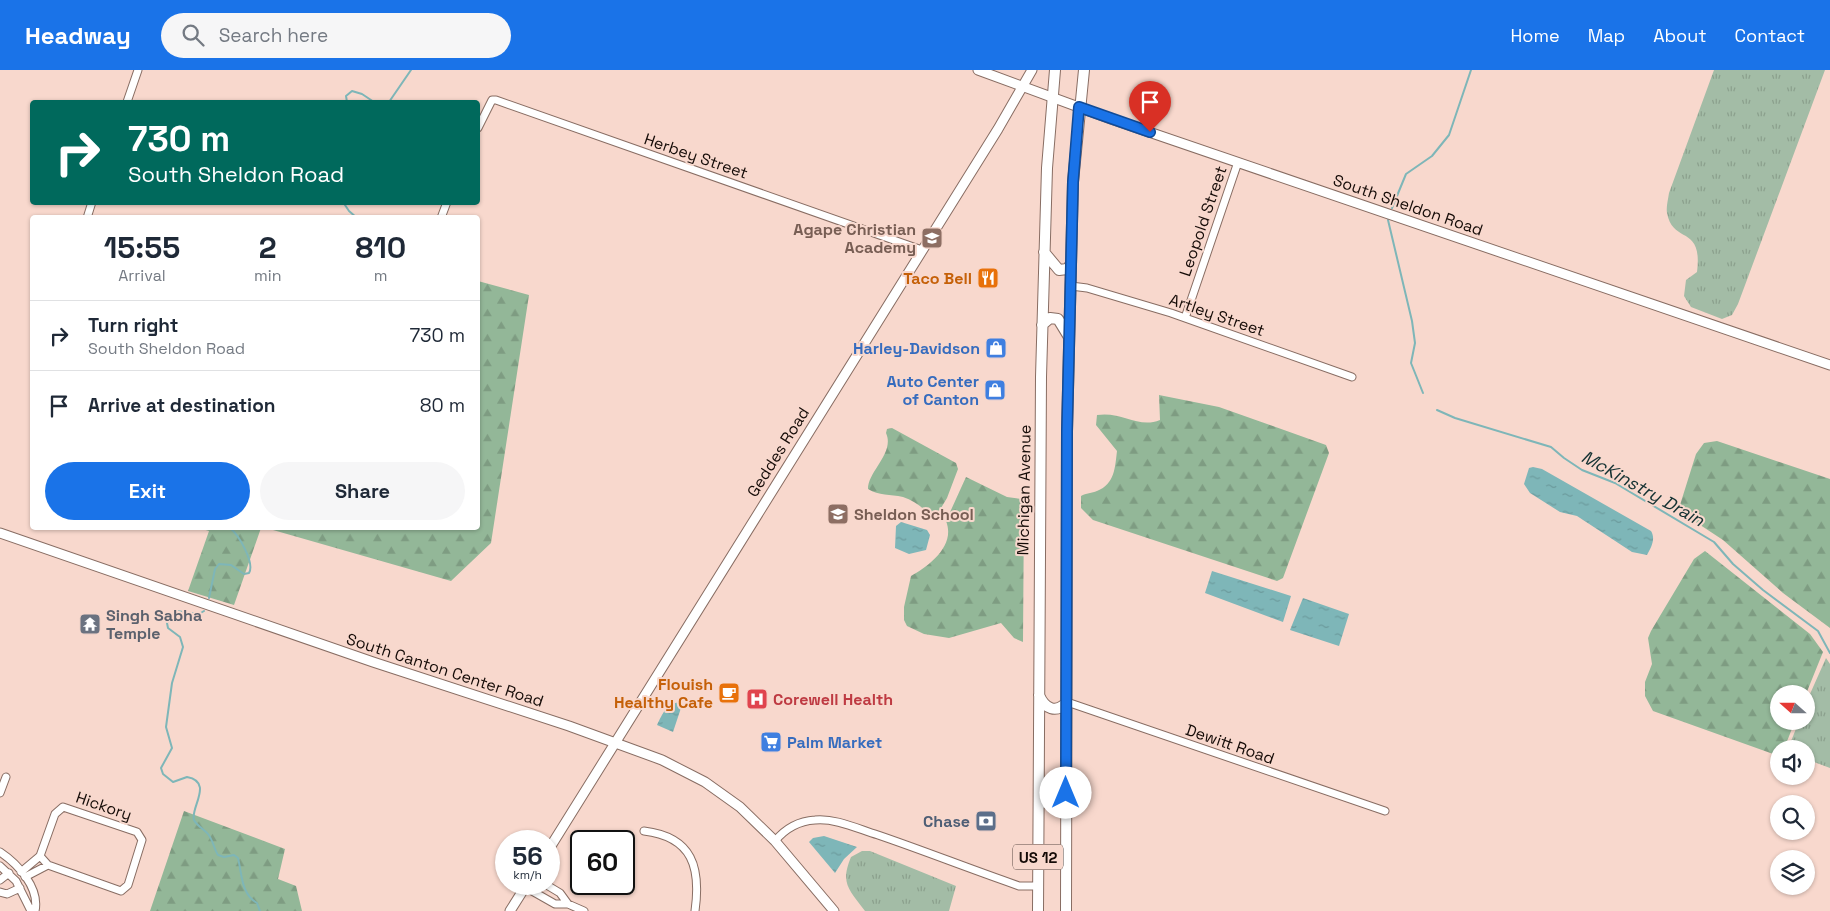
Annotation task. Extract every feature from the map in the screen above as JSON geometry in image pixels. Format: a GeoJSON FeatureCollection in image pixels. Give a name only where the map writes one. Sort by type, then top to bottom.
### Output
{"type":"FeatureCollection","features":[{"type":"Feature","properties":{"kind":"main road","name":"South Sheldon Road"},"geometry":{"type":"LineString","coordinates":[[978,70],[1079,107],[1830,365]]}},
{"type":"Feature","properties":{"kind":"main road","name":"Geddes Road"},"geometry":{"type":"LineString","coordinates":[[560,831],[1032,70]]}},
{"type":"Feature","properties":{"kind":"main road","name":"Michigan Avenue"},"geometry":{"type":"LineString","coordinates":[[1038,911],[1039,498],[1042,325],[1044,252],[1055,70]]}},
{"type":"Feature","properties":{"kind":"main road","name":"US 12"},"geometry":{"type":"LineString","coordinates":[[1066,911],[1066,509],[1071,264],[1073,182],[1084,70]]}},
{"type":"Feature","properties":{"kind":"main road"},"geometry":{"type":"LineString","coordinates":[[1044,252],[1059,270],[1067,269],[1071,264]]}},
{"type":"Feature","properties":{"kind":"main road"},"geometry":{"type":"LineString","coordinates":[[1042,325],[1050,318],[1058,319],[1070,338]]}},
{"type":"Feature","properties":{"kind":"main road","name":"South Canton Center Road"},"geometry":{"type":"LineString","coordinates":[[0,533],[662,760],[705,782],[740,807],[775,841],[834,911]]}},
{"type":"Feature","properties":{"kind":"main road"},"geometry":{"type":"LineString","coordinates":[[1039,694],[1042,702],[1052,709],[1060,708],[1067,702]]}},
{"type":"Feature","properties":{"kind":"main road"},"geometry":{"type":"LineString","coordinates":[[1039,804],[1051,800],[1066,811]]}},
{"type":"Feature","properties":{"kind":"main road"},"geometry":{"type":"LineString","coordinates":[[510,911],[520,895]]}},
{"type":"Feature","properties":{"kind":"street"},"geometry":{"type":"LineString","coordinates":[[128,100],[138,70]]}},
{"type":"Feature","properties":{"kind":"street","name":"Herbey Street"},"geometry":{"type":"LineString","coordinates":[[480,124],[489,104],[492,100],[496,100],[922,250]]}},
{"type":"Feature","properties":{"kind":"street","name":"Leopold Street"},"geometry":{"type":"LineString","coordinates":[[1185,318],[1238,162]]}},
{"type":"Feature","properties":{"kind":"street","name":"Artley Street"},"geometry":{"type":"LineString","coordinates":[[1071,286],[1087,288],[1185,318],[1352,377]]}},
{"type":"Feature","properties":{"kind":"street","name":"Dewitt Road"},"geometry":{"type":"LineString","coordinates":[[1067,702],[1385,811]]}},
{"type":"Feature","properties":{"kind":"street"},"geometry":{"type":"LineString","coordinates":[[0,792],[6,776]]}},
{"type":"Feature","properties":{"kind":"street","name":"Hickory"},"geometry":{"type":"LineString","coordinates":[[63,807],[137,832],[142,840],[128,885],[121,891],[48,865],[40,856],[55,814],[63,807]]}},
{"type":"Feature","properties":{"kind":"street"},"geometry":{"type":"LineString","coordinates":[[775,841],[786,830],[799,823],[813,820],[830,821],[918,849],[1019,886],[1038,886]]}},
{"type":"Feature","properties":{"kind":"street"},"geometry":{"type":"LineString","coordinates":[[644,831],[660,834],[679,844],[689,853],[696,870],[695,911]]}},
{"type":"Feature","properties":{"kind":"street"},"geometry":{"type":"LineString","coordinates":[[0,852],[31,884],[35,896],[33,911]]}},
{"type":"Feature","properties":{"kind":"street"},"geometry":{"type":"LineString","coordinates":[[16,881],[40,856]]}},
{"type":"Feature","properties":{"kind":"street"},"geometry":{"type":"LineString","coordinates":[[23,875],[48,865]]}},
{"type":"Feature","properties":{"kind":"street"},"geometry":{"type":"LineString","coordinates":[[0,866],[16,881],[33,911]]}},
{"type":"Feature","properties":{"kind":"street"},"geometry":{"type":"LineString","coordinates":[[0,880],[9,874]]}},
{"type":"Feature","properties":{"kind":"street"},"geometry":{"type":"LineString","coordinates":[[0,892],[7,894],[20,888]]}},
{"type":"Feature","properties":{"kind":"street"},"geometry":{"type":"LineString","coordinates":[[560,893],[568,904]]}},
{"type":"Feature","properties":{"kind":"street"},"geometry":{"type":"LineString","coordinates":[[541,895],[554,904],[568,904],[584,911]]}},
{"type":"Feature","properties":{"kind":"green space"},"geometry":{"type":"Polygon","coordinates":[[[1714,70],[1825,70],[1738,304],[1732,315],[1722,319],[1691,307],[1684,296],[1686,280],[1697,272],[1698,257],[1696,247],[1692,241],[1675,229],[1670,223],[1667,213],[1669,193],[1714,70]]]}},
{"type":"Feature","properties":{"kind":"green space"},"geometry":{"type":"Polygon","coordinates":[[[480,282],[529,295],[491,543],[451,581],[273,530],[480,530],[480,282]]]}},
{"type":"Feature","properties":{"kind":"green space"},"geometry":{"type":"Polygon","coordinates":[[[1159,395],[1219,407],[1326,445],[1329,453],[1283,578],[1277,581],[1093,520],[1081,508],[1081,496],[1103,488],[1111,479],[1116,463],[1117,451],[1096,425],[1097,415],[1114,415],[1144,422],[1160,420],[1159,395]]]}},
{"type":"Feature","properties":{"kind":"green space"},"geometry":{"type":"Polygon","coordinates":[[[892,428],[956,463],[958,469],[947,498],[938,513],[930,515],[907,498],[880,494],[868,489],[872,475],[887,448],[887,429],[892,428]]]}},
{"type":"Feature","properties":{"kind":"green space"},"geometry":{"type":"Polygon","coordinates":[[[1717,441],[1830,479],[1830,628],[1783,593],[1723,540],[1685,515],[1680,505],[1696,454],[1704,443],[1717,441]]]}},
{"type":"Feature","properties":{"kind":"green space"},"geometry":{"type":"Polygon","coordinates":[[[966,477],[1007,497],[1021,499],[1024,502],[1023,642],[1014,638],[1001,623],[949,638],[924,634],[907,626],[904,620],[904,607],[911,576],[933,561],[944,547],[948,530],[946,521],[966,477]]]}},
{"type":"Feature","properties":{"kind":"green space"},"geometry":{"type":"Polygon","coordinates":[[[206,530],[260,530],[234,605],[188,591],[209,531],[206,530]]]}},
{"type":"Feature","properties":{"kind":"green space"},"geometry":{"type":"Polygon","coordinates":[[[1705,551],[1810,634],[1823,652],[1810,685],[1770,685],[1770,730],[1791,730],[1788,740],[1770,740],[1770,753],[1653,711],[1645,696],[1645,682],[1652,664],[1648,638],[1694,559],[1705,551]]]}},
{"type":"Feature","properties":{"kind":"green space"},"geometry":{"type":"Polygon","coordinates":[[[1826,658],[1830,664],[1830,768],[1815,762],[1815,740],[1792,740],[1795,730],[1815,730],[1814,685],[1826,658]]]}},
{"type":"Feature","properties":{"kind":"green space"},"geometry":{"type":"Polygon","coordinates":[[[184,811],[285,849],[278,879],[296,886],[302,911],[150,911],[184,811]]]}},
{"type":"Feature","properties":{"kind":"green space"},"geometry":{"type":"Polygon","coordinates":[[[862,851],[870,851],[956,886],[949,911],[865,911],[846,880],[851,857],[862,851]]]}},
{"type":"Feature","properties":{"kind":"water"},"geometry":{"type":"Polygon","coordinates":[[[1529,468],[1542,469],[1651,531],[1653,540],[1647,555],[1632,552],[1577,516],[1560,512],[1530,493],[1524,484],[1529,468]]]}},
{"type":"Feature","properties":{"kind":"water"},"geometry":{"type":"Polygon","coordinates":[[[901,522],[927,530],[930,535],[926,550],[909,554],[895,548],[896,526],[901,522]]]}},
{"type":"Feature","properties":{"kind":"water"},"geometry":{"type":"Polygon","coordinates":[[[1212,571],[1291,596],[1283,622],[1205,593],[1212,571]]]}},
{"type":"Feature","properties":{"kind":"water"},"geometry":{"type":"Polygon","coordinates":[[[1303,598],[1349,614],[1339,646],[1290,630],[1303,598]]]}},
{"type":"Feature","properties":{"kind":"water"},"geometry":{"type":"Polygon","coordinates":[[[680,702],[682,705],[673,732],[657,725],[668,707],[680,702]]]}},
{"type":"Feature","properties":{"kind":"water"},"geometry":{"type":"Polygon","coordinates":[[[824,836],[857,847],[844,859],[835,873],[809,842],[813,838],[824,836]]]}},
{"type":"Feature","properties":{"kind":"waterway"},"geometry":{"type":"LineString","coordinates":[[390,100],[411,70]]}},
{"type":"Feature","properties":{"kind":"waterway","name":"McKinstry Drain"},"geometry":{"type":"LineString","coordinates":[[1392,208],[1406,174],[1432,156],[1449,135],[1471,70]]}},
{"type":"Feature","properties":{"kind":"waterway"},"geometry":{"type":"LineString","coordinates":[[347,100],[346,96],[352,91],[362,94],[371,100]]}},
{"type":"Feature","properties":{"kind":"waterway"},"geometry":{"type":"LineString","coordinates":[[345,205],[354,215]]}},
{"type":"Feature","properties":{"kind":"waterway","name":"McKinstry Drain"},"geometry":{"type":"LineString","coordinates":[[1388,220],[1412,321],[1415,343],[1411,363],[1423,393]]}},
{"type":"Feature","properties":{"kind":"waterway","name":"McKinstry Drain"},"geometry":{"type":"LineString","coordinates":[[1437,410],[1455,418],[1551,447],[1582,470],[1615,483],[1714,542],[1733,564],[1763,590],[1818,631],[1830,653]]}},
{"type":"Feature","properties":{"kind":"waterway"},"geometry":{"type":"LineString","coordinates":[[209,598],[215,569],[219,564],[231,565],[244,574],[249,573],[250,563],[248,556],[232,530]]}},
{"type":"Feature","properties":{"kind":"waterway"},"geometry":{"type":"LineString","coordinates":[[204,611],[199,614],[176,611],[167,623],[168,628],[180,637],[183,647],[172,683],[166,727],[172,748],[161,768],[163,774],[173,782],[187,777],[199,784],[200,790],[194,820],[210,836],[218,855],[224,857],[234,855],[238,858],[245,889],[257,903],[260,911]]}},
{"type":"Feature","properties":{"kind":"place","name":"Agape Christian Academy"},"geometry":{"type":"Point","coordinates":[932,238]}},
{"type":"Feature","properties":{"kind":"place","name":"Taco Bell"},"geometry":{"type":"Point","coordinates":[988,278]}},
{"type":"Feature","properties":{"kind":"place","name":"Harley-Davidson"},"geometry":{"type":"Point","coordinates":[996,348]}},
{"type":"Feature","properties":{"kind":"place","name":"Auto Center of Canton"},"geometry":{"type":"Point","coordinates":[995,390]}},
{"type":"Feature","properties":{"kind":"place","name":"Sheldon School"},"geometry":{"type":"Point","coordinates":[838,514]}},
{"type":"Feature","properties":{"kind":"place","name":"Singh Sabha Temple"},"geometry":{"type":"Point","coordinates":[90,624]}},
{"type":"Feature","properties":{"kind":"place","name":"Flouish Healthy Cafe"},"geometry":{"type":"Point","coordinates":[729,693]}},
{"type":"Feature","properties":{"kind":"place","name":"Corewell Health"},"geometry":{"type":"Point","coordinates":[757,699]}},
{"type":"Feature","properties":{"kind":"place","name":"Palm Market"},"geometry":{"type":"Point","coordinates":[771,742]}},
{"type":"Feature","properties":{"kind":"place","name":"Chase"},"geometry":{"type":"Point","coordinates":[986,821]}},
{"type":"Feature","properties":{"kind":"route"},"geometry":{"type":"LineString","coordinates":[[1066,793],[1065,602],[1067,431],[1073,182],[1079,107],[1150,132]]}}]}
